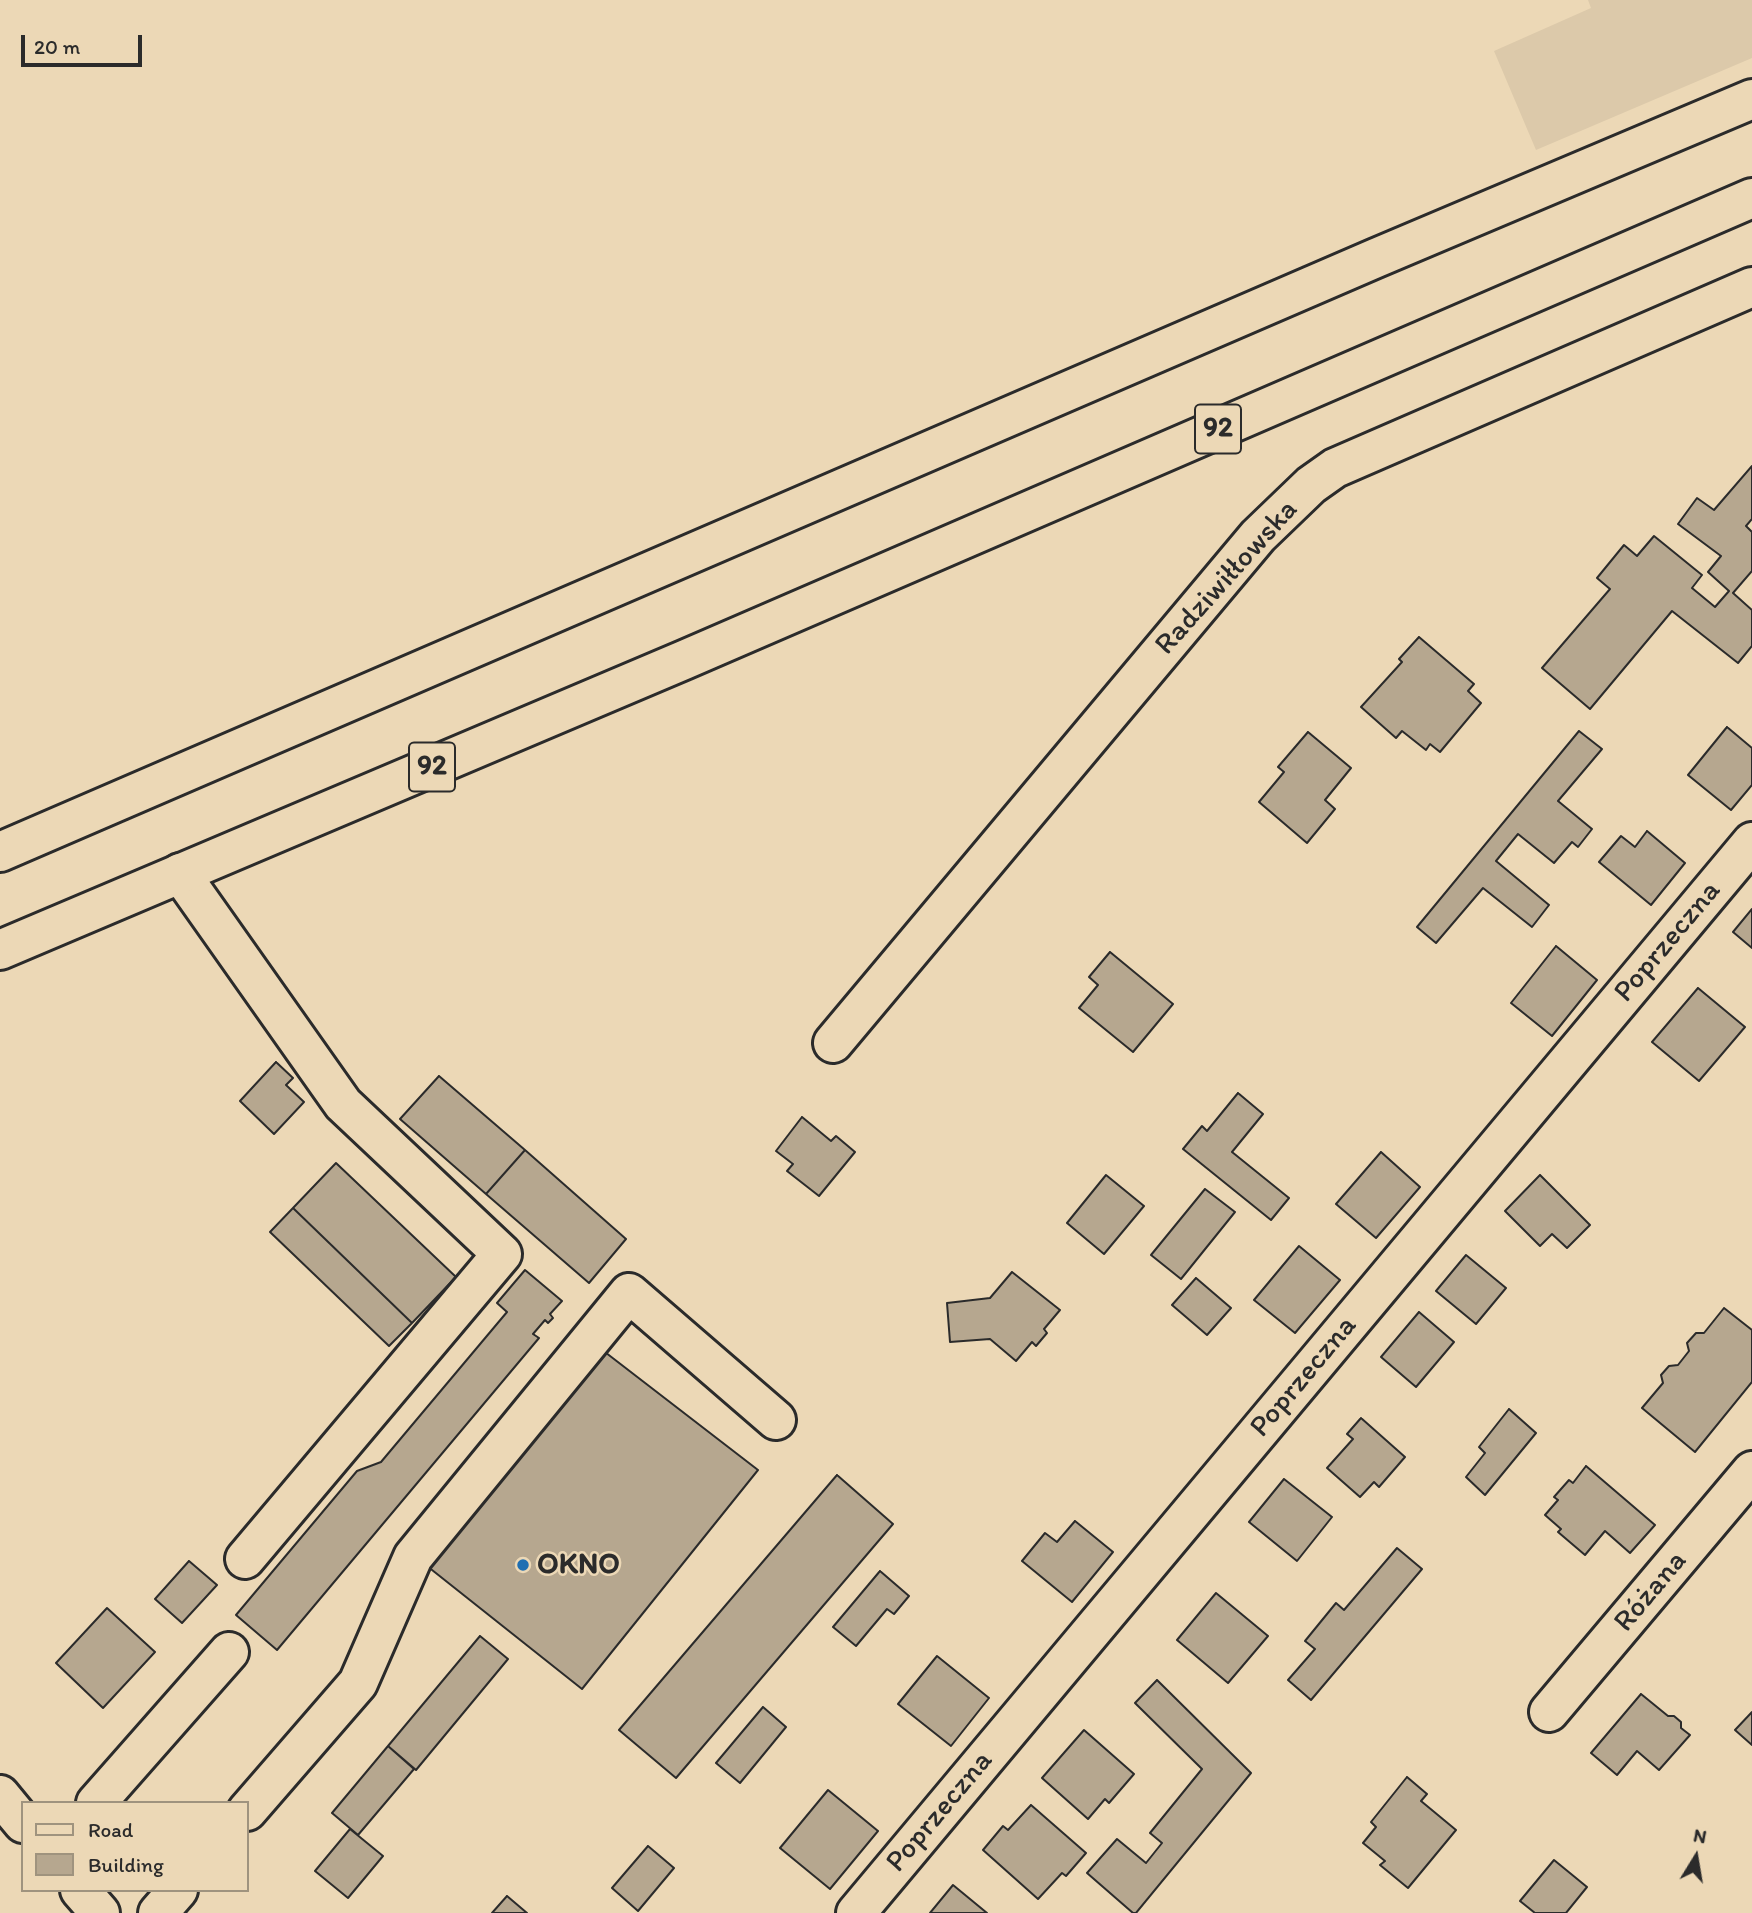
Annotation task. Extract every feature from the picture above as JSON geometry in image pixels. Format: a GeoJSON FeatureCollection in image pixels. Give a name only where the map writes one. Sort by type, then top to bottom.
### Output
{"type":"FeatureCollection","features":[{"type":"Feature","properties":{"kind":"street"},"geometry":{"type":"LineString","coordinates":[[0,852],[1388,253],[1752,99]]}},
{"type":"Feature","properties":{"kind":"street","name":"92"},"geometry":{"type":"LineString","coordinates":[[0,950],[684,660],[1752,198]]}},
{"type":"Feature","properties":{"kind":"street","name":"Radziwiłłowska"},"geometry":{"type":"LineString","coordinates":[[833,1043],[1258,536],[1311,485],[1335,468],[1752,287]]}},
{"type":"Feature","properties":{"kind":"street","name":"Poprzeczna"},"geometry":{"type":"LineString","coordinates":[[856,1913],[1752,842]]}},
{"type":"Feature","properties":{"kind":"street"},"geometry":{"type":"LineString","coordinates":[[180,873],[343,1104],[502,1254],[246,1559]]}},
{"type":"Feature","properties":{"kind":"street"},"geometry":{"type":"LineString","coordinates":[[248,1810],[358,1683],[413,1558],[629,1293],[776,1420]]}},
{"type":"Feature","properties":{"kind":"street","name":"Różana"},"geometry":{"type":"LineString","coordinates":[[1549,1712],[1752,1471]]}},
{"type":"Feature","properties":{"kind":"street"},"geometry":{"type":"LineString","coordinates":[[98,1801],[229,1652]]}},
{"type":"Feature","properties":{"kind":"street"},"geometry":{"type":"LineString","coordinates":[[0,1795],[21,1821]]}},
{"type":"Feature","properties":{"kind":"street"},"geometry":{"type":"LineString","coordinates":[[82,1892],[100,1913]]}},
{"type":"Feature","properties":{"kind":"street"},"geometry":{"type":"LineString","coordinates":[[158,1913],[176,1892]]}},
{"type":"Feature","properties":{"kind":"shaded area"},"geometry":{"type":"Polygon","coordinates":[[[1588,0],[1752,0],[1752,58],[1536,150],[1494,51],[1591,8],[1588,0]]]}},
{"type":"Feature","properties":{"kind":"building"},"geometry":{"type":"Polygon","coordinates":[[[1752,466],[1752,519],[1746,526],[1752,532],[1752,571],[1733,593],[1752,610],[1752,646],[1738,663],[1672,611],[1590,709],[1542,668],[1610,589],[1597,578],[1624,545],[1637,556],[1654,536],[1702,575],[1692,588],[1715,607],[1729,591],[1708,572],[1721,556],[1678,524],[1697,498],[1714,510],[1752,466]]]}},
{"type":"Feature","properties":{"kind":"building"},"geometry":{"type":"Polygon","coordinates":[[[1419,637],[1474,684],[1468,691],[1481,703],[1440,752],[1430,744],[1426,750],[1402,731],[1396,738],[1361,707],[1402,662],[1399,659],[1419,637]]]}},
{"type":"Feature","properties":{"kind":"building"},"geometry":{"type":"Polygon","coordinates":[[[1727,727],[1752,748],[1752,785],[1731,810],[1688,775],[1727,727]]]}},
{"type":"Feature","properties":{"kind":"building"},"geometry":{"type":"Polygon","coordinates":[[[1579,731],[1602,749],[1558,801],[1592,829],[1578,847],[1572,842],[1554,863],[1518,834],[1496,861],[1549,905],[1532,927],[1483,888],[1436,943],[1417,927],[1579,731]]]}},
{"type":"Feature","properties":{"kind":"building"},"geometry":{"type":"Polygon","coordinates":[[[1308,732],[1351,768],[1325,800],[1335,809],[1307,843],[1259,802],[1284,772],[1278,767],[1308,732]]]}},
{"type":"Feature","properties":{"kind":"building"},"geometry":{"type":"Polygon","coordinates":[[[1647,831],[1685,863],[1651,905],[1599,862],[1621,836],[1635,847],[1647,831]]]}},
{"type":"Feature","properties":{"kind":"building"},"geometry":{"type":"Polygon","coordinates":[[[1752,909],[1752,948],[1733,932],[1752,909]]]}},
{"type":"Feature","properties":{"kind":"building"},"geometry":{"type":"Polygon","coordinates":[[[1556,946],[1597,980],[1552,1036],[1511,1003],[1556,946]]]}},
{"type":"Feature","properties":{"kind":"building"},"geometry":{"type":"Polygon","coordinates":[[[1110,952],[1173,1004],[1133,1052],[1079,1008],[1098,985],[1089,977],[1110,952]]]}},
{"type":"Feature","properties":{"kind":"building"},"geometry":{"type":"Polygon","coordinates":[[[1698,988],[1745,1027],[1699,1081],[1652,1042],[1698,988]]]}},
{"type":"Feature","properties":{"kind":"building"},"geometry":{"type":"Polygon","coordinates":[[[276,1062],[293,1078],[286,1085],[304,1102],[274,1134],[240,1101],[276,1062]]]}},
{"type":"Feature","properties":{"kind":"building"},"geometry":{"type":"Polygon","coordinates":[[[439,1076],[525,1150],[486,1194],[400,1119],[439,1076]]]}},
{"type":"Feature","properties":{"kind":"building"},"geometry":{"type":"Polygon","coordinates":[[[1238,1093],[1263,1114],[1232,1152],[1289,1198],[1271,1220],[1183,1149],[1202,1126],[1207,1131],[1238,1093]]]}},
{"type":"Feature","properties":{"kind":"building"},"geometry":{"type":"Polygon","coordinates":[[[802,1117],[831,1141],[836,1136],[855,1152],[819,1196],[787,1171],[793,1164],[776,1151],[802,1117]]]}},
{"type":"Feature","properties":{"kind":"building"},"geometry":{"type":"Polygon","coordinates":[[[525,1150],[626,1239],[589,1283],[486,1194],[525,1150]]]}},
{"type":"Feature","properties":{"kind":"building"},"geometry":{"type":"Polygon","coordinates":[[[1381,1152],[1420,1187],[1376,1238],[1336,1204],[1381,1152]]]}},
{"type":"Feature","properties":{"kind":"building"},"geometry":{"type":"Polygon","coordinates":[[[336,1163],[456,1277],[412,1323],[293,1208],[336,1163]]]}},
{"type":"Feature","properties":{"kind":"building"},"geometry":{"type":"Polygon","coordinates":[[[1106,1175],[1144,1206],[1104,1254],[1067,1223],[1106,1175]]]}},
{"type":"Feature","properties":{"kind":"building"},"geometry":{"type":"Polygon","coordinates":[[[1540,1175],[1590,1225],[1567,1248],[1552,1234],[1540,1246],[1505,1211],[1540,1175]]]}},
{"type":"Feature","properties":{"kind":"building"},"geometry":{"type":"Polygon","coordinates":[[[1205,1189],[1235,1212],[1181,1279],[1151,1255],[1205,1189]]]}},
{"type":"Feature","properties":{"kind":"building"},"geometry":{"type":"Polygon","coordinates":[[[293,1208],[412,1323],[389,1346],[270,1232],[293,1208]]]}},
{"type":"Feature","properties":{"kind":"building"},"geometry":{"type":"Polygon","coordinates":[[[1299,1246],[1340,1280],[1295,1333],[1254,1300],[1299,1246]]]}},
{"type":"Feature","properties":{"kind":"building"},"geometry":{"type":"Polygon","coordinates":[[[1466,1255],[1506,1288],[1476,1324],[1436,1291],[1466,1255]]]}},
{"type":"Feature","properties":{"kind":"building"},"geometry":{"type":"Polygon","coordinates":[[[525,1270],[562,1301],[550,1314],[553,1318],[548,1323],[545,1320],[533,1334],[539,1338],[277,1650],[236,1615],[357,1471],[381,1462],[507,1312],[497,1303],[525,1270]]]}},
{"type":"Feature","properties":{"kind":"building"},"geometry":{"type":"Polygon","coordinates":[[[1012,1272],[1060,1310],[1044,1329],[1047,1333],[1036,1346],[1032,1342],[1016,1361],[990,1339],[950,1342],[947,1303],[990,1298],[1012,1272]]]}},
{"type":"Feature","properties":{"kind":"building"},"geometry":{"type":"Polygon","coordinates":[[[1196,1278],[1231,1308],[1207,1335],[1172,1305],[1196,1278]]]}},
{"type":"Feature","properties":{"kind":"building"},"geometry":{"type":"Polygon","coordinates":[[[1724,1308],[1752,1330],[1752,1382],[1695,1452],[1642,1408],[1663,1383],[1661,1375],[1669,1366],[1678,1365],[1689,1351],[1687,1343],[1696,1333],[1704,1333],[1724,1308]]]}},
{"type":"Feature","properties":{"kind":"building"},"geometry":{"type":"Polygon","coordinates":[[[1419,1312],[1454,1342],[1416,1387],[1381,1357],[1419,1312]]]}},
{"type":"Feature","properties":{"kind":"building"},"geometry":{"type":"Polygon","coordinates":[[[601,1349],[758,1470],[582,1689],[427,1566],[601,1349]]]}},
{"type":"Feature","properties":{"kind":"building"},"geometry":{"type":"Polygon","coordinates":[[[1509,1409],[1536,1433],[1485,1495],[1466,1477],[1485,1453],[1479,1447],[1509,1409]]]}},
{"type":"Feature","properties":{"kind":"building"},"geometry":{"type":"Polygon","coordinates":[[[1361,1418],[1405,1457],[1379,1487],[1374,1482],[1360,1497],[1327,1468],[1353,1439],[1347,1434],[1361,1418]]]}},
{"type":"Feature","properties":{"kind":"building"},"geometry":{"type":"Polygon","coordinates":[[[1586,1466],[1655,1525],[1630,1553],[1605,1531],[1585,1555],[1558,1532],[1561,1529],[1545,1515],[1558,1500],[1554,1497],[1569,1480],[1573,1483],[1586,1466]]]}},
{"type":"Feature","properties":{"kind":"building"},"geometry":{"type":"Polygon","coordinates":[[[837,1475],[893,1524],[676,1778],[619,1730],[837,1475]]]}},
{"type":"Feature","properties":{"kind":"building"},"geometry":{"type":"Polygon","coordinates":[[[1284,1479],[1332,1517],[1297,1561],[1249,1522],[1284,1479]]]}},
{"type":"Feature","properties":{"kind":"building"},"geometry":{"type":"Polygon","coordinates":[[[1075,1521],[1113,1552],[1072,1602],[1022,1561],[1045,1533],[1057,1542],[1075,1521]]]}},
{"type":"Feature","properties":{"kind":"building"},"geometry":{"type":"Polygon","coordinates":[[[1397,1548],[1422,1569],[1311,1700],[1288,1680],[1315,1649],[1305,1641],[1336,1603],[1344,1610],[1397,1548]]]}},
{"type":"Feature","properties":{"kind":"building"},"geometry":{"type":"Polygon","coordinates":[[[189,1561],[217,1585],[182,1623],[155,1599],[189,1561]]]}},
{"type":"Feature","properties":{"kind":"building"},"geometry":{"type":"Polygon","coordinates":[[[880,1571],[909,1596],[894,1614],[887,1609],[856,1646],[833,1627],[880,1571]]]}},
{"type":"Feature","properties":{"kind":"building"},"geometry":{"type":"Polygon","coordinates":[[[1216,1593],[1268,1636],[1228,1683],[1177,1640],[1216,1593]]]}},
{"type":"Feature","properties":{"kind":"building"},"geometry":{"type":"Polygon","coordinates":[[[107,1608],[155,1652],[103,1708],[56,1663],[107,1608]]]}},
{"type":"Feature","properties":{"kind":"building"},"geometry":{"type":"Polygon","coordinates":[[[480,1636],[508,1659],[416,1770],[388,1746],[480,1636]]]}},
{"type":"Feature","properties":{"kind":"building"},"geometry":{"type":"Polygon","coordinates":[[[937,1656],[989,1698],[951,1746],[898,1704],[937,1656]]]}},
{"type":"Feature","properties":{"kind":"building"},"geometry":{"type":"Polygon","coordinates":[[[1157,1680],[1251,1773],[1136,1913],[1133,1913],[1087,1873],[1117,1839],[1146,1863],[1162,1843],[1150,1833],[1202,1769],[1135,1703],[1157,1680]]]}},
{"type":"Feature","properties":{"kind":"building"},"geometry":{"type":"Polygon","coordinates":[[[1641,1694],[1668,1716],[1674,1716],[1681,1722],[1681,1728],[1690,1735],[1659,1770],[1637,1751],[1617,1775],[1591,1753],[1641,1694]]]}},
{"type":"Feature","properties":{"kind":"building"},"geometry":{"type":"Polygon","coordinates":[[[763,1707],[786,1727],[740,1783],[716,1763],[763,1707]]]}},
{"type":"Feature","properties":{"kind":"building"},"geometry":{"type":"Polygon","coordinates":[[[1752,1712],[1752,1745],[1735,1730],[1752,1712]]]}},
{"type":"Feature","properties":{"kind":"building"},"geometry":{"type":"Polygon","coordinates":[[[1084,1730],[1134,1774],[1109,1803],[1105,1799],[1088,1819],[1042,1778],[1084,1730]]]}},
{"type":"Feature","properties":{"kind":"building"},"geometry":{"type":"Polygon","coordinates":[[[388,1746],[414,1769],[358,1835],[332,1813],[388,1746]]]}},
{"type":"Feature","properties":{"kind":"building"},"geometry":{"type":"Polygon","coordinates":[[[1407,1777],[1427,1794],[1421,1801],[1456,1830],[1408,1888],[1380,1865],[1385,1861],[1363,1843],[1376,1827],[1371,1822],[1407,1777]]]}},
{"type":"Feature","properties":{"kind":"building"},"geometry":{"type":"Polygon","coordinates":[[[828,1790],[878,1831],[830,1889],[780,1848],[828,1790]]]}},
{"type":"Feature","properties":{"kind":"building"},"geometry":{"type":"Polygon","coordinates":[[[1031,1805],[1086,1853],[1066,1876],[1062,1873],[1038,1899],[983,1850],[1003,1826],[1008,1830],[1031,1805]]]}},
{"type":"Feature","properties":{"kind":"building"},"geometry":{"type":"Polygon","coordinates":[[[350,1829],[383,1856],[348,1898],[315,1871],[350,1829]]]}},
{"type":"Feature","properties":{"kind":"building"},"geometry":{"type":"Polygon","coordinates":[[[648,1846],[674,1868],[638,1911],[612,1888],[648,1846]]]}},
{"type":"Feature","properties":{"kind":"building"},"geometry":{"type":"Polygon","coordinates":[[[1554,1860],[1587,1887],[1566,1913],[1535,1913],[1520,1901],[1554,1860]]]}},
{"type":"Feature","properties":{"kind":"building"},"geometry":{"type":"Polygon","coordinates":[[[953,1885],[987,1913],[930,1913],[953,1885]]]}},
{"type":"Feature","properties":{"kind":"building"},"geometry":{"type":"Polygon","coordinates":[[[507,1896],[527,1913],[492,1913],[507,1896]]]}},
{"type":"Feature","properties":{"kind":"place","name":"OKNO"},"geometry":{"type":"Point","coordinates":[523,1565]}}]}
